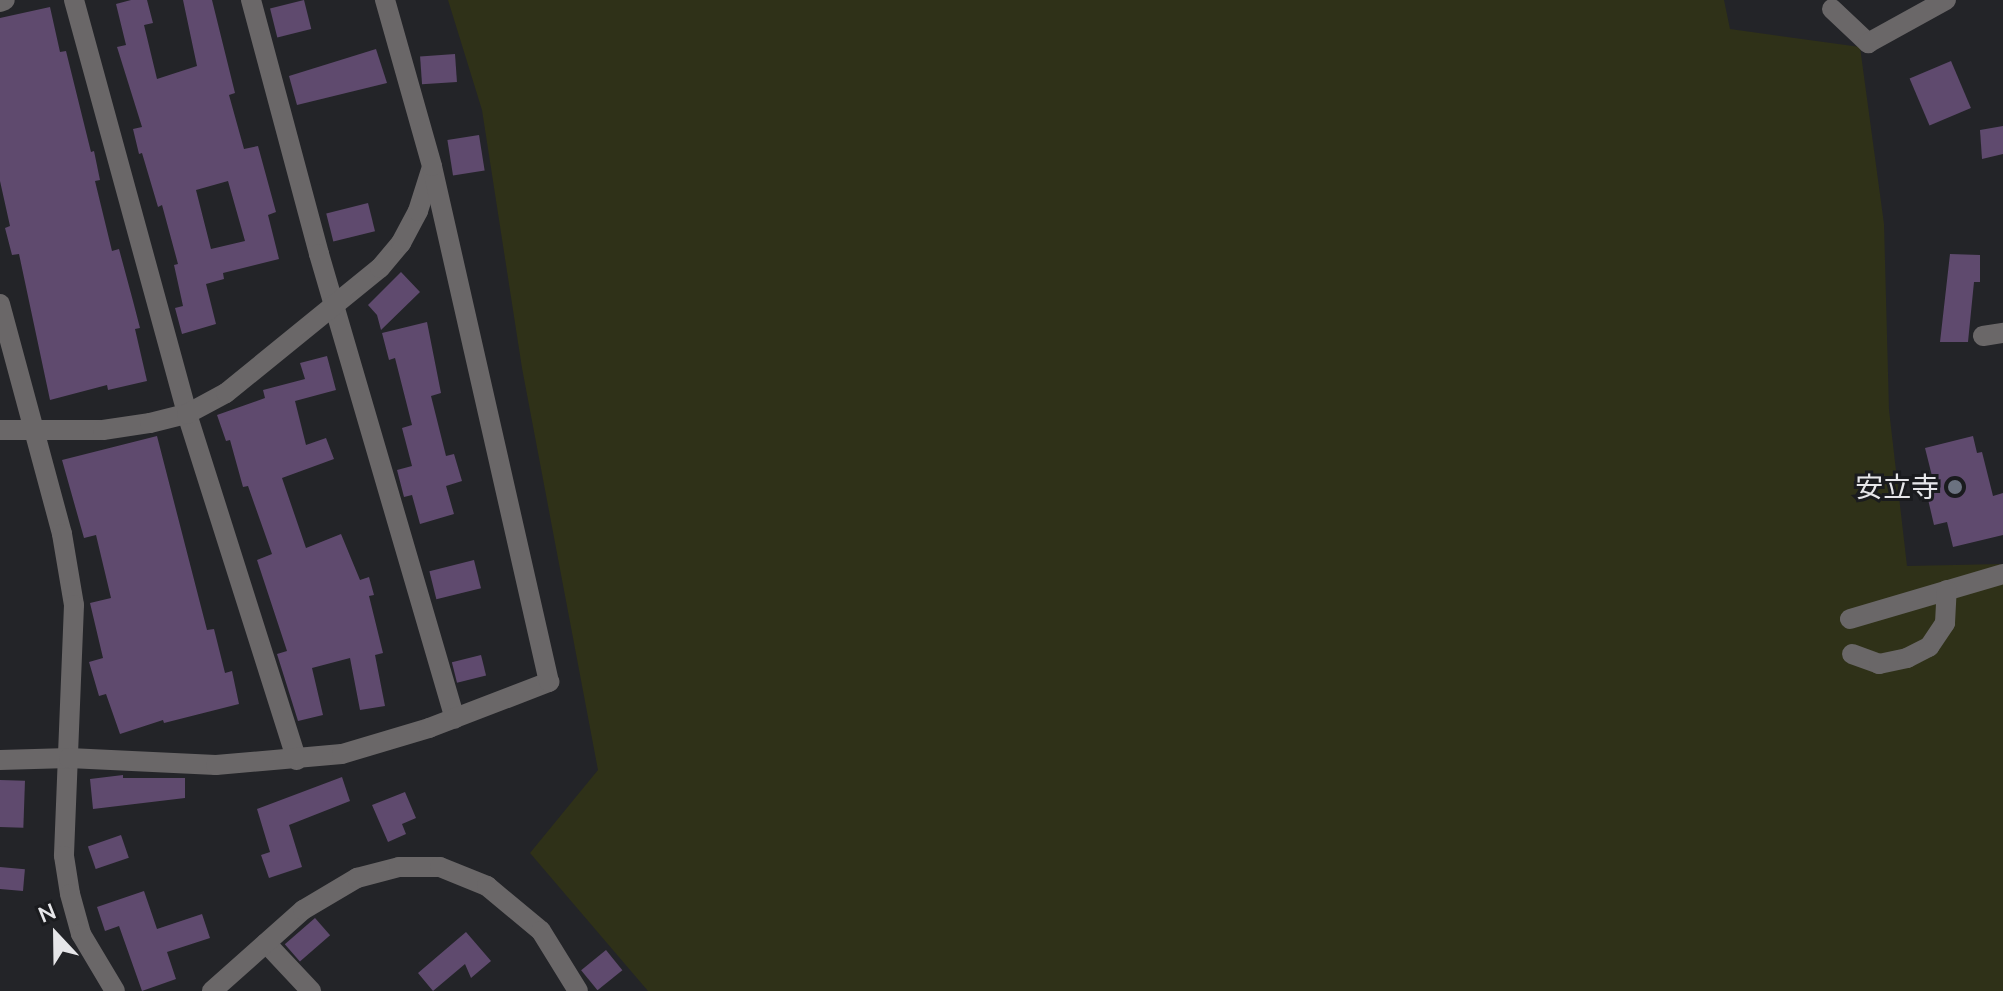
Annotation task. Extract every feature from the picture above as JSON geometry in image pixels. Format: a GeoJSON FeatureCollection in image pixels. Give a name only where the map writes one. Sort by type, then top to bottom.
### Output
{"type":"FeatureCollection","features":[{"type":"Feature","properties":{"kind":"street"},"geometry":{"type":"LineString","coordinates":[[74,0],[187,414],[297,760]]}},
{"type":"Feature","properties":{"kind":"street"},"geometry":{"type":"LineString","coordinates":[[251,0],[333,303],[455,718]]}},
{"type":"Feature","properties":{"kind":"street"},"geometry":{"type":"LineString","coordinates":[[0,760],[69,758],[216,765],[342,754],[455,718],[549,682],[432,166],[385,0]]}},
{"type":"Feature","properties":{"kind":"street"},"geometry":{"type":"LineString","coordinates":[[1832,9],[1868,43],[1946,0]]}},
{"type":"Feature","properties":{"kind":"street"},"geometry":{"type":"LineString","coordinates":[[0,430],[103,430],[187,414],[226,393],[333,303],[380,268],[401,243],[418,211],[432,166]]}},
{"type":"Feature","properties":{"kind":"street"},"geometry":{"type":"LineString","coordinates":[[0,304],[62,534],[74,605],[64,856],[70,894],[81,934],[115,991]]}},
{"type":"Feature","properties":{"kind":"street"},"geometry":{"type":"LineString","coordinates":[[1850,619],[2003,574]]}},
{"type":"Feature","properties":{"kind":"street"},"geometry":{"type":"LineString","coordinates":[[1852,654],[1879,664],[1907,658],[1929,647],[1945,623],[1947,590]]}},
{"type":"Feature","properties":{"kind":"street"},"geometry":{"type":"LineString","coordinates":[[212,991],[303,910],[357,878],[399,867],[440,867],[487,886],[541,931],[578,991]]}},
{"type":"Feature","properties":{"kind":"street"},"geometry":{"type":"LineString","coordinates":[[266,943],[311,991]]}},
{"type":"Feature","properties":{"kind":"green space"},"geometry":{"type":"Polygon","coordinates":[[[448,0],[1724,0],[1730,29],[1860,47],[1884,224],[1889,410],[1907,566],[2003,564],[2003,991],[648,991],[530,853],[598,770],[522,368],[482,110],[448,0]]]}},
{"type":"Feature","properties":{"kind":"building"},"geometry":{"type":"Polygon","coordinates":[[[147,0],[153,23],[144,25],[157,79],[197,66],[183,0],[212,0],[235,93],[229,95],[244,149],[258,146],[276,212],[268,215],[279,259],[223,273],[224,279],[206,284],[216,324],[182,334],[175,308],[183,306],[174,265],[178,264],[162,205],[158,207],[133,129],[142,127],[117,47],[126,45],[116,4],[147,0]],[[228,181],[196,190],[211,249],[245,241],[228,181]]]}},
{"type":"Feature","properties":{"kind":"building"},"geometry":{"type":"Polygon","coordinates":[[[304,0],[311,29],[277,38],[270,8],[304,0]]]}},
{"type":"Feature","properties":{"kind":"building"},"geometry":{"type":"Polygon","coordinates":[[[50,7],[60,52],[66,51],[91,152],[94,151],[100,180],[95,181],[112,251],[119,249],[133,301],[140,328],[135,329],[147,381],[108,390],[107,385],[50,400],[19,254],[12,255],[5,228],[10,226],[0,181],[0,18],[50,7]]]}},
{"type":"Feature","properties":{"kind":"building"},"geometry":{"type":"Polygon","coordinates":[[[376,49],[387,83],[297,105],[289,76],[376,49]]]}},
{"type":"Feature","properties":{"kind":"building"},"geometry":{"type":"Polygon","coordinates":[[[455,54],[457,82],[422,84],[420,56],[455,54]]]}},
{"type":"Feature","properties":{"kind":"building"},"geometry":{"type":"Polygon","coordinates":[[[1951,61],[1971,108],[1930,126],[1910,79],[1951,61]]]}},
{"type":"Feature","properties":{"kind":"building"},"geometry":{"type":"Polygon","coordinates":[[[2003,126],[2003,154],[1982,159],[1980,130],[2003,126]]]}},
{"type":"Feature","properties":{"kind":"building"},"geometry":{"type":"Polygon","coordinates":[[[479,135],[485,171],[453,176],[447,140],[479,135]]]}},
{"type":"Feature","properties":{"kind":"building"},"geometry":{"type":"Polygon","coordinates":[[[368,203],[375,231],[333,242],[326,213],[368,203]]]}},
{"type":"Feature","properties":{"kind":"building"},"geometry":{"type":"Polygon","coordinates":[[[1950,254],[1980,255],[1980,282],[1974,282],[1968,342],[1940,342],[1950,254]]]}},
{"type":"Feature","properties":{"kind":"building"},"geometry":{"type":"Polygon","coordinates":[[[401,272],[420,292],[381,330],[377,315],[368,305],[401,272]]]}},
{"type":"Feature","properties":{"kind":"building"},"geometry":{"type":"Polygon","coordinates":[[[427,322],[441,393],[431,396],[446,456],[454,454],[462,481],[446,486],[454,514],[420,524],[412,495],[404,497],[397,470],[412,466],[402,428],[412,425],[395,358],[389,360],[382,333],[427,322]]]}},
{"type":"Feature","properties":{"kind":"building"},"geometry":{"type":"Polygon","coordinates":[[[327,356],[336,390],[295,401],[306,445],[326,438],[334,459],[282,478],[306,548],[341,534],[360,580],[369,577],[374,595],[369,596],[383,653],[375,655],[385,706],[360,710],[350,658],[312,668],[323,715],[298,721],[277,654],[287,651],[257,560],[272,554],[248,486],[243,487],[230,440],[226,441],[217,415],[265,398],[263,390],[305,379],[300,363],[327,356]]]}},
{"type":"Feature","properties":{"kind":"building"},"geometry":{"type":"Polygon","coordinates":[[[157,436],[207,630],[214,629],[225,673],[232,671],[239,704],[164,723],[163,720],[120,734],[106,694],[99,696],[89,662],[103,658],[90,603],[111,598],[96,535],[84,538],[62,460],[157,436]]]}},
{"type":"Feature","properties":{"kind":"building","name":"安立寺"},"geometry":{"type":"Polygon","coordinates":[[[1973,436],[1977,453],[1982,452],[1993,496],[2003,493],[2003,535],[1953,547],[1947,522],[1934,525],[1924,482],[1933,480],[1925,448],[1973,436]]]}},
{"type":"Feature","properties":{"kind":"building"},"geometry":{"type":"Polygon","coordinates":[[[474,560],[481,588],[436,599],[429,571],[474,560]]]}},
{"type":"Feature","properties":{"kind":"building"},"geometry":{"type":"Polygon","coordinates":[[[481,655],[486,675],[457,683],[452,662],[481,655]]]}},
{"type":"Feature","properties":{"kind":"building"},"geometry":{"type":"Polygon","coordinates":[[[123,775],[123,778],[185,778],[185,798],[93,809],[90,779],[123,775]]]}},
{"type":"Feature","properties":{"kind":"building"},"geometry":{"type":"Polygon","coordinates":[[[342,777],[350,801],[289,825],[302,867],[269,878],[261,855],[270,852],[257,809],[342,777]]]}},
{"type":"Feature","properties":{"kind":"building"},"geometry":{"type":"Polygon","coordinates":[[[0,780],[25,781],[23,828],[0,827],[0,780]]]}},
{"type":"Feature","properties":{"kind":"building"},"geometry":{"type":"Polygon","coordinates":[[[405,792],[416,818],[402,824],[406,834],[388,842],[372,805],[405,792]]]}},
{"type":"Feature","properties":{"kind":"building"},"geometry":{"type":"Polygon","coordinates":[[[121,835],[129,858],[96,869],[88,846],[121,835]]]}},
{"type":"Feature","properties":{"kind":"building"},"geometry":{"type":"Polygon","coordinates":[[[0,867],[25,869],[23,891],[0,889],[0,867]]]}},
{"type":"Feature","properties":{"kind":"building"},"geometry":{"type":"Polygon","coordinates":[[[144,891],[157,929],[202,914],[210,938],[167,952],[176,979],[142,991],[119,926],[105,931],[97,907],[144,891]]]}},
{"type":"Feature","properties":{"kind":"building"},"geometry":{"type":"Polygon","coordinates":[[[315,918],[330,935],[300,962],[285,944],[315,918]]]}},
{"type":"Feature","properties":{"kind":"building"},"geometry":{"type":"Polygon","coordinates":[[[466,932],[491,961],[471,978],[465,964],[433,991],[418,973],[466,932]]]}},
{"type":"Feature","properties":{"kind":"building"},"geometry":{"type":"Polygon","coordinates":[[[606,950],[622,970],[597,990],[581,970],[606,950]]]}},
{"type":"Feature","properties":{"kind":"place","name":"安立寺"},"geometry":{"type":"Point","coordinates":[1955,487]}}]}
